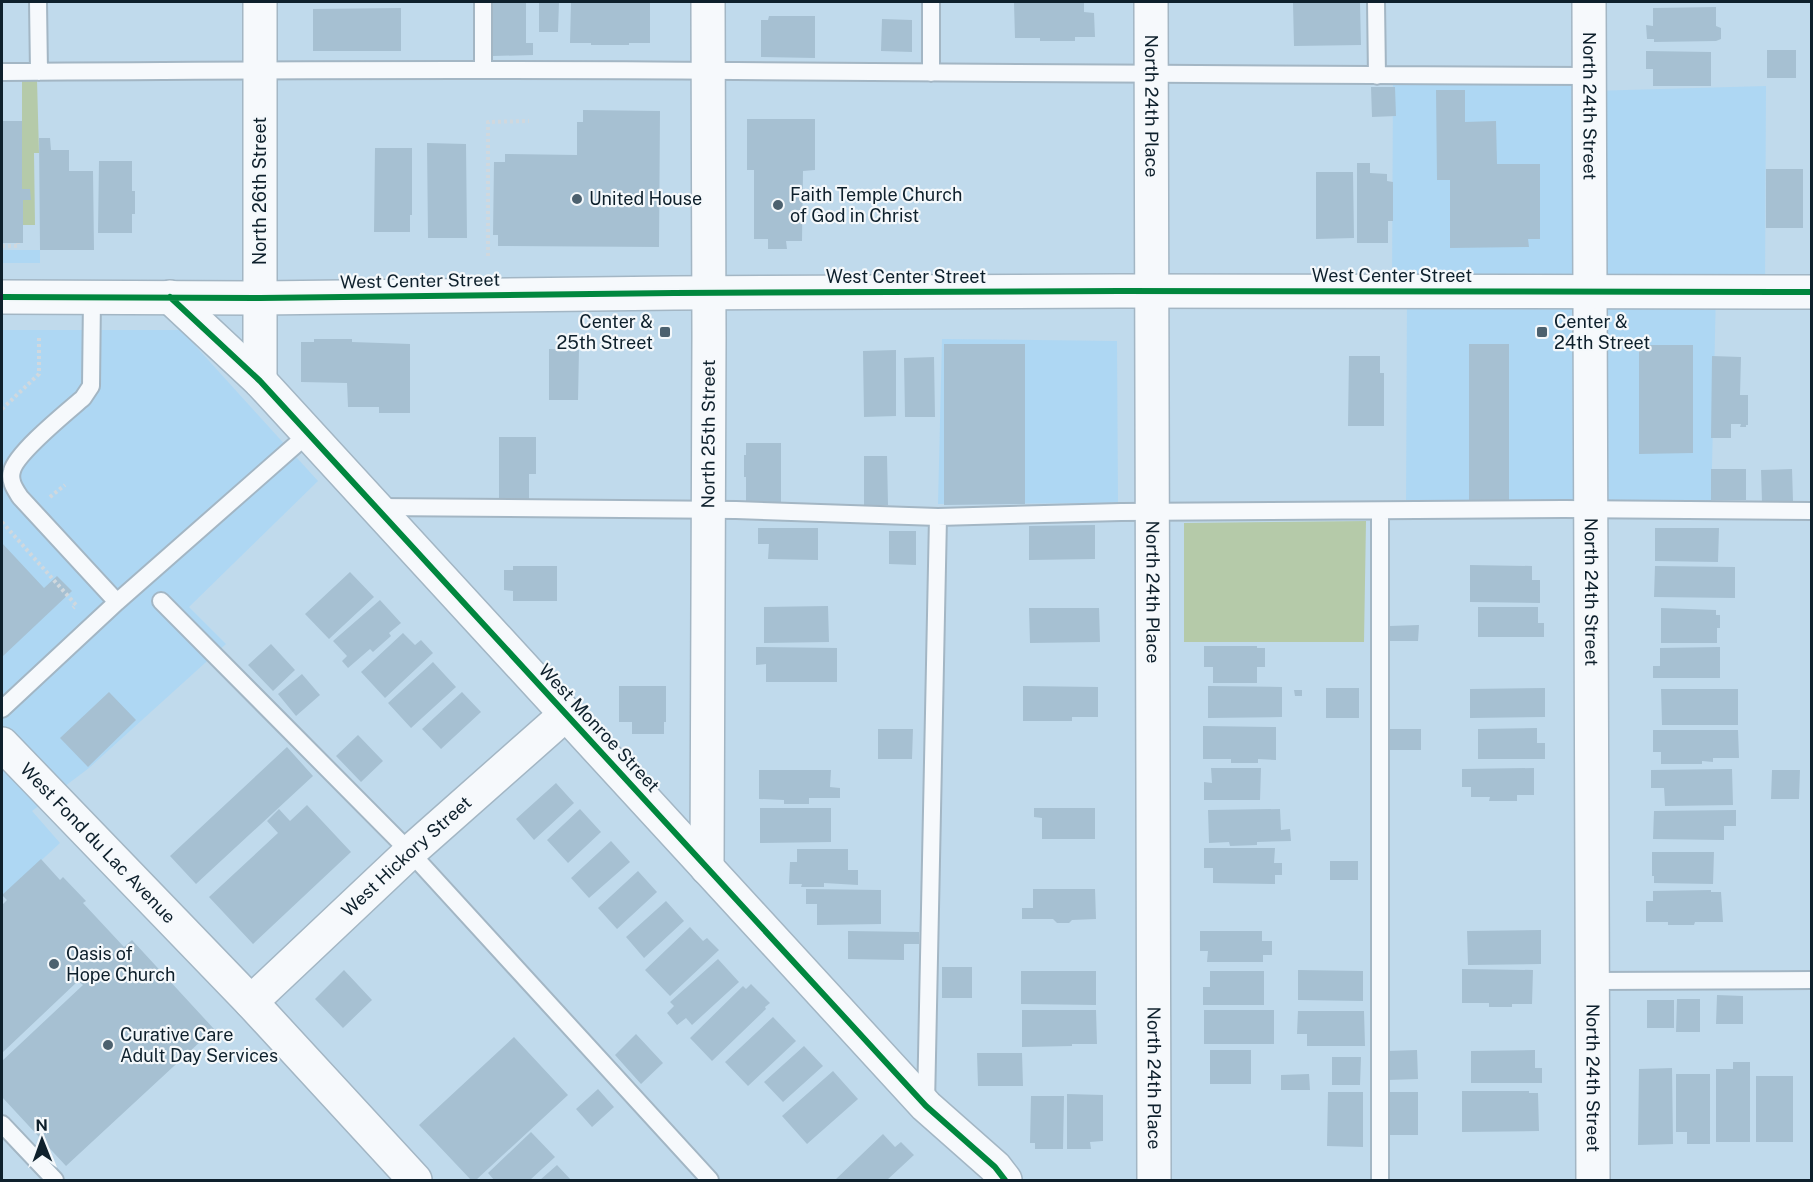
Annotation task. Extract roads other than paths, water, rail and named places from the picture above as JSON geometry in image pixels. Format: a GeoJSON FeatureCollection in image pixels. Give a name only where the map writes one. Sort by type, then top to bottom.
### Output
{"type":"FeatureCollection","features":[{"type":"Feature","properties":{"kind":"street","name":"North 26th Street"},"geometry":{"type":"LineString","coordinates":[[260,2],[260,381]]}},
{"type":"Feature","properties":{"kind":"street","name":"North 25th Street"},"geometry":{"type":"LineString","coordinates":[[707,868],[708,2]]}},
{"type":"Feature","properties":{"kind":"street","name":"North 24th Place"},"geometry":{"type":"LineString","coordinates":[[1150,2],[1154,1180]]}},
{"type":"Feature","properties":{"kind":"street","name":"North 24th Street"},"geometry":{"type":"LineString","coordinates":[[1589,2],[1593,1180]]}},
{"type":"Feature","properties":{"kind":"street","name":"West Center Street"},"geometry":{"type":"LineString","coordinates":[[2,297],[260,298],[709,292],[1812,292]]}},
{"type":"Feature","properties":{"kind":"street","name":"West Monroe Street"},"geometry":{"type":"LineString","coordinates":[[170,297],[260,381],[926,1106],[995,1167],[1005,1180]]}},
{"type":"Feature","properties":{"kind":"street","name":"West Hickory Street"},"geometry":{"type":"LineString","coordinates":[[251,1002],[410,852],[566,714]]}},
{"type":"Feature","properties":{"kind":"street","name":"West Fond du Lac Avenue"},"geometry":{"type":"LineString","coordinates":[[2,744],[251,1002],[415,1180]]}},
{"type":"Feature","properties":{"kind":"lane"},"geometry":{"type":"LineString","coordinates":[[38,2],[39,72]]}},
{"type":"Feature","properties":{"kind":"lane"},"geometry":{"type":"LineString","coordinates":[[483,2],[483,70]]}},
{"type":"Feature","properties":{"kind":"lane"},"geometry":{"type":"LineString","coordinates":[[931,2],[931,73]]}},
{"type":"Feature","properties":{"kind":"lane"},"geometry":{"type":"LineString","coordinates":[[1376,2],[1377,76]]}},
{"type":"Feature","properties":{"kind":"lane"},"geometry":{"type":"LineString","coordinates":[[2,72],[483,70],[1589,76]]}},
{"type":"Feature","properties":{"kind":"lane"},"geometry":{"type":"LineString","coordinates":[[92,297],[91,386],[83,398],[19,457],[12,470],[11,479],[20,497],[117,602]]}},
{"type":"Feature","properties":{"kind":"lane"},"geometry":{"type":"LineString","coordinates":[[2,709],[117,602],[308,434]]}},
{"type":"Feature","properties":{"kind":"lane"},"geometry":{"type":"LineString","coordinates":[[376,507],[708,510],[938,517],[1152,512],[1591,509],[1812,512]]}},
{"type":"Feature","properties":{"kind":"lane"},"geometry":{"type":"LineString","coordinates":[[1380,511],[1380,1180]]}},
{"type":"Feature","properties":{"kind":"lane"},"geometry":{"type":"LineString","coordinates":[[926,1106],[938,517]]}},
{"type":"Feature","properties":{"kind":"lane"},"geometry":{"type":"LineString","coordinates":[[161,601],[410,852],[710,1180]]}},
{"type":"Feature","properties":{"kind":"lane"},"geometry":{"type":"LineString","coordinates":[[1592,981],[1812,980]]}},
{"type":"Feature","properties":{"kind":"lane"},"geometry":{"type":"LineString","coordinates":[[2,1124],[55,1180]]}},
{"type":"Feature","properties":{"kind":"place","name":"United House"},"geometry":{"type":"Point","coordinates":[577,199]}},
{"type":"Feature","properties":{"kind":"place","name":"Faith Temple Church of God in Christ"},"geometry":{"type":"Point","coordinates":[778,205]}},
{"type":"Feature","properties":{"kind":"place","name":"Center & 25th Street"},"geometry":{"type":"Point","coordinates":[665,332]}},
{"type":"Feature","properties":{"kind":"place","name":"Center & 24th Street"},"geometry":{"type":"Point","coordinates":[1542,332]}},
{"type":"Feature","properties":{"kind":"place","name":"Oasis of Hope Church"},"geometry":{"type":"Point","coordinates":[54,964]}},
{"type":"Feature","properties":{"kind":"place","name":"Curative Care Adult Day Services"},"geometry":{"type":"Point","coordinates":[108,1045]}}]}
